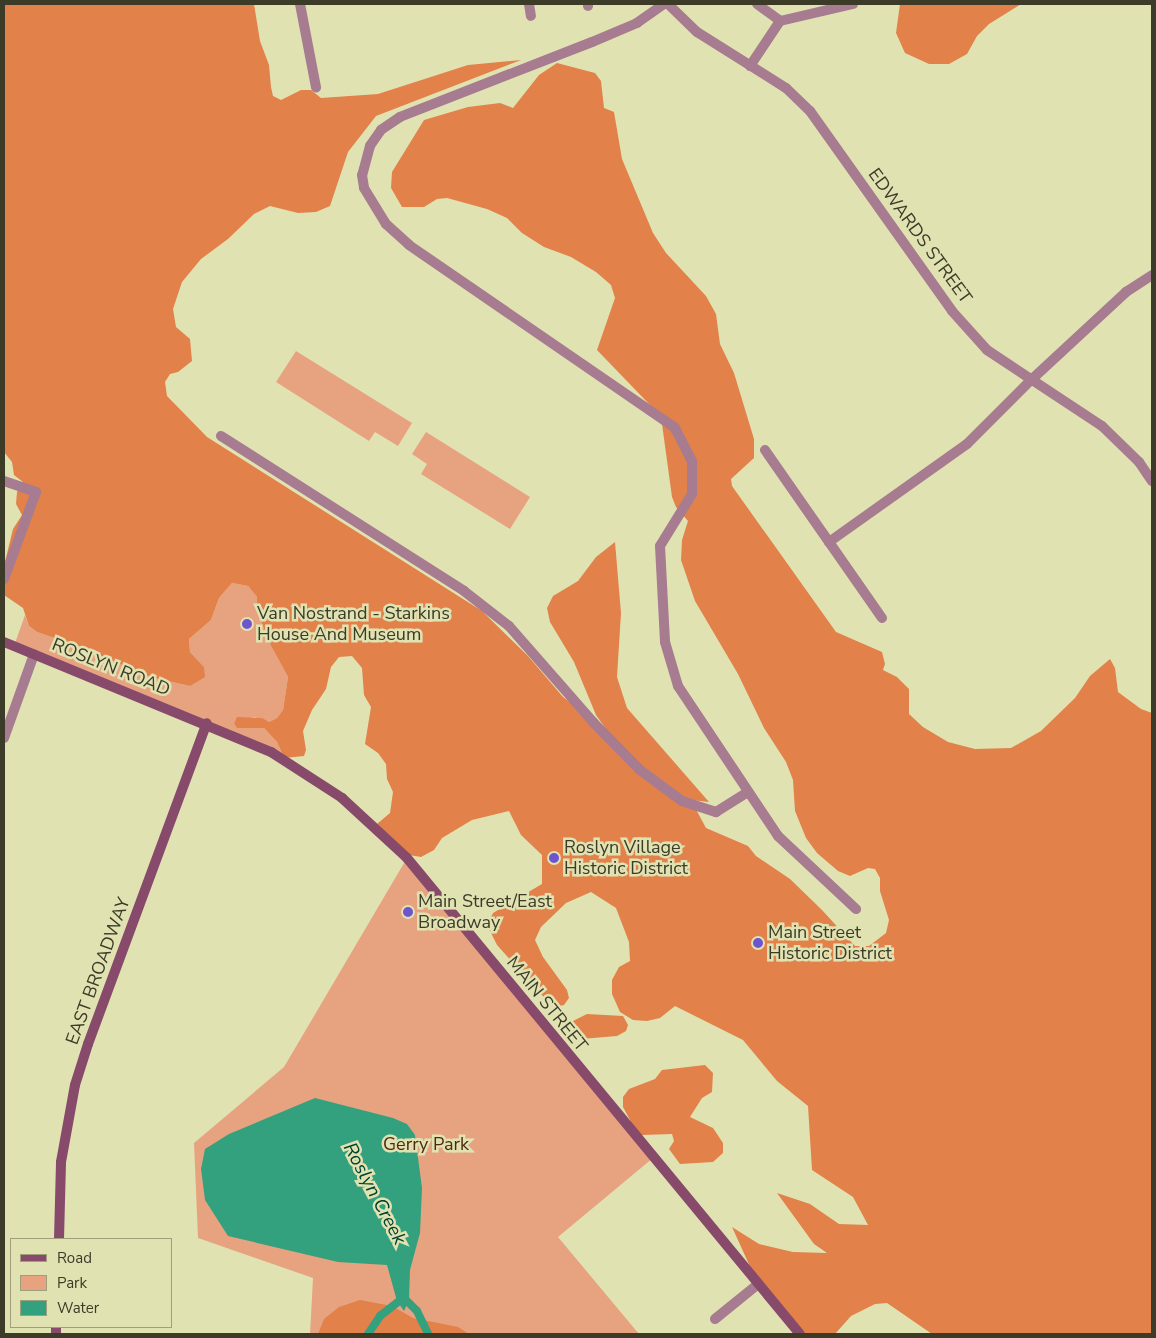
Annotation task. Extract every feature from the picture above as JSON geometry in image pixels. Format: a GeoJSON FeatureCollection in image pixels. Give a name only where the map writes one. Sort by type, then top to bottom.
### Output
{"type":"FeatureCollection","features":[{"type":"Feature","properties":{"kind":"main road","name":"ROSLYN ROAD"},"geometry":{"type":"LineString","coordinates":[[4,642],[207,723]]}},
{"type":"Feature","properties":{"kind":"main road","name":"EAST BROADWAY"},"geometry":{"type":"LineString","coordinates":[[59,1238],[61,1162],[75,1085],[88,1044],[207,723]]}},
{"type":"Feature","properties":{"kind":"main road","name":"MAIN STREET"},"geometry":{"type":"LineString","coordinates":[[207,723],[298,767],[342,798],[407,858],[800,1334]]}},
{"type":"Feature","properties":{"kind":"street"},"geometry":{"type":"LineString","coordinates":[[300,4],[316,87]]}},
{"type":"Feature","properties":{"kind":"street"},"geometry":{"type":"LineString","coordinates":[[529,4],[531,16]]}},
{"type":"Feature","properties":{"kind":"street"},"geometry":{"type":"LineString","coordinates":[[666,4],[637,23],[400,117],[381,130],[370,146],[362,175],[370,202],[386,224],[409,245],[675,428],[692,462],[692,494],[660,546],[665,642],[678,686],[778,836],[856,909]]}},
{"type":"Feature","properties":{"kind":"street","name":"EDWARDS STREET"},"geometry":{"type":"LineString","coordinates":[[666,4],[697,32],[786,88],[810,111],[952,311],[988,350],[1030,381],[1102,426],[1139,462],[1152,481]]}},
{"type":"Feature","properties":{"kind":"street"},"geometry":{"type":"LineString","coordinates":[[757,4],[780,21]]}},
{"type":"Feature","properties":{"kind":"street"},"geometry":{"type":"LineString","coordinates":[[750,66],[780,21],[853,4]]}},
{"type":"Feature","properties":{"kind":"street"},"geometry":{"type":"LineString","coordinates":[[829,542],[967,444],[1030,381],[1126,292],[1152,275]]}},
{"type":"Feature","properties":{"kind":"street"},"geometry":{"type":"LineString","coordinates":[[221,436],[464,591],[509,626],[593,722],[640,770],[682,801],[716,812],[748,792]]}},
{"type":"Feature","properties":{"kind":"street"},"geometry":{"type":"LineString","coordinates":[[765,450],[882,618]]}},
{"type":"Feature","properties":{"kind":"street"},"geometry":{"type":"LineString","coordinates":[[4,481],[36,492],[4,579]]}},
{"type":"Feature","properties":{"kind":"street"},"geometry":{"type":"LineString","coordinates":[[4,738],[34,654]]}},
{"type":"Feature","properties":{"kind":"street"},"geometry":{"type":"LineString","coordinates":[[715,1319],[758,1284]]}},
{"type":"Feature","properties":{"kind":"green space"},"geometry":{"type":"Polygon","coordinates":[[[296,351],[412,423],[398,446],[375,432],[369,441],[276,382],[296,351]]]}},
{"type":"Feature","properties":{"kind":"green space"},"geometry":{"type":"Polygon","coordinates":[[[426,432],[530,497],[510,529],[421,474],[427,464],[412,454],[426,432]]]}},
{"type":"Feature","properties":{"kind":"green space"},"geometry":{"type":"Polygon","coordinates":[[[232,583],[248,586],[257,597],[256,609],[271,646],[288,677],[283,710],[277,718],[269,722],[254,717],[234,724],[237,728],[264,728],[277,742],[284,758],[14,646],[25,615],[29,626],[37,632],[78,646],[150,677],[190,686],[204,667],[190,652],[189,639],[211,620],[219,598],[232,583]]]}},
{"type":"Feature","properties":{"kind":"green space","name":"Gerry Park"},"geometry":{"type":"Polygon","coordinates":[[[407,858],[653,1158],[558,1237],[639,1334],[310,1334],[313,1278],[198,1238],[194,1143],[284,1067],[407,858]]]}},
{"type":"Feature","properties":{"kind":"shaded area"},"geometry":{"type":"Polygon","coordinates":[[[4,4],[254,4],[260,41],[269,65],[273,96],[281,100],[301,90],[311,90],[321,98],[378,94],[468,65],[521,60],[376,116],[348,152],[330,206],[316,212],[298,213],[270,206],[254,214],[228,239],[201,259],[182,282],[173,309],[176,327],[190,339],[192,361],[178,372],[170,374],[165,382],[167,396],[207,437],[482,611],[528,656],[563,697],[606,729],[596,715],[574,662],[550,622],[547,608],[553,596],[578,581],[596,557],[615,542],[621,613],[617,677],[627,708],[709,802],[691,800],[706,828],[748,846],[756,856],[790,879],[855,946],[869,946],[886,933],[889,920],[880,891],[880,878],[875,869],[868,868],[850,876],[838,871],[817,853],[806,838],[795,811],[793,780],[786,762],[764,728],[738,674],[695,601],[681,560],[682,540],[688,521],[676,507],[672,497],[662,424],[651,406],[597,350],[615,298],[611,285],[596,272],[571,257],[544,247],[522,233],[507,218],[487,209],[447,198],[437,199],[424,207],[402,207],[391,188],[392,172],[424,120],[468,107],[500,103],[513,108],[539,75],[557,63],[595,73],[601,81],[604,108],[614,112],[622,159],[653,233],[666,253],[706,296],[716,314],[720,344],[734,373],[754,439],[754,458],[731,479],[732,486],[836,632],[882,652],[885,664],[883,670],[897,677],[909,689],[909,714],[923,727],[948,742],[975,749],[1011,748],[1041,731],[1075,698],[1090,676],[1110,659],[1115,668],[1118,692],[1141,709],[1152,713],[1152,1334],[932,1334],[887,1303],[875,1304],[851,1316],[835,1334],[800,1334],[758,1284],[732,1227],[759,1244],[793,1252],[827,1253],[814,1244],[777,1193],[810,1204],[839,1224],[868,1225],[853,1197],[812,1170],[808,1106],[777,1081],[743,1040],[675,1006],[660,1018],[647,1021],[633,1020],[620,1012],[612,994],[612,980],[619,967],[630,961],[629,942],[616,908],[591,892],[566,903],[541,927],[535,940],[543,957],[567,990],[569,998],[564,1005],[556,1007],[549,1003],[497,945],[487,925],[493,913],[542,884],[542,855],[521,835],[509,811],[472,820],[442,838],[434,850],[421,857],[409,855],[377,824],[390,813],[393,792],[387,779],[386,764],[378,753],[365,744],[371,707],[364,695],[362,668],[352,656],[339,657],[331,667],[326,689],[312,710],[303,731],[306,750],[304,756],[284,758],[277,742],[264,728],[237,728],[234,724],[237,717],[262,718],[269,722],[277,718],[283,710],[288,677],[271,646],[256,609],[257,597],[248,586],[232,583],[219,598],[211,620],[189,639],[190,652],[204,667],[205,677],[190,686],[150,677],[78,646],[37,632],[29,626],[23,608],[4,595],[4,566],[13,529],[22,515],[16,504],[17,492],[23,482],[14,475],[12,462],[4,452],[4,4]]]}},
{"type":"Feature","properties":{"kind":"shaded area"},"geometry":{"type":"Polygon","coordinates":[[[900,4],[1021,4],[989,24],[977,36],[967,54],[949,64],[929,64],[905,53],[896,33],[900,4]]]}},
{"type":"Feature","properties":{"kind":"shaded area"},"geometry":{"type":"Polygon","coordinates":[[[587,1014],[623,1016],[628,1025],[626,1031],[617,1036],[581,1039],[572,1033],[571,1022],[587,1014]]]}},
{"type":"Feature","properties":{"kind":"shaded area"},"geometry":{"type":"Polygon","coordinates":[[[705,1065],[713,1073],[712,1092],[702,1098],[690,1117],[713,1128],[723,1143],[723,1153],[713,1162],[680,1164],[669,1149],[674,1141],[672,1134],[642,1135],[636,1131],[623,1107],[623,1097],[629,1089],[655,1079],[662,1070],[705,1065]]]}},
{"type":"Feature","properties":{"kind":"shaded area"},"geometry":{"type":"Polygon","coordinates":[[[360,1300],[392,1306],[413,1318],[458,1327],[469,1334],[318,1334],[324,1319],[339,1307],[360,1300]]]}},
{"type":"Feature","properties":{"kind":"water"},"geometry":{"type":"Polygon","coordinates":[[[315,1098],[393,1118],[407,1124],[415,1135],[422,1188],[420,1233],[410,1270],[409,1300],[404,1311],[397,1301],[387,1265],[338,1262],[228,1236],[205,1200],[201,1169],[205,1149],[229,1134],[315,1098]]]}},
{"type":"Feature","properties":{"kind":"waterway","name":"Roslyn Creek"},"geometry":{"type":"LineString","coordinates":[[402,1296],[417,1311],[428,1334]]}},
{"type":"Feature","properties":{"kind":"waterway","name":"Roslyn Creek"},"geometry":{"type":"LineString","coordinates":[[368,1334],[380,1316],[402,1299]]}},
{"type":"Feature","properties":{"kind":"place","name":"Van Nostrand - Starkins House And Museum"},"geometry":{"type":"Point","coordinates":[247,624]}},
{"type":"Feature","properties":{"kind":"place","name":"Roslyn Village Historic District"},"geometry":{"type":"Point","coordinates":[554,858]}},
{"type":"Feature","properties":{"kind":"place","name":"Main Street/East Broadway"},"geometry":{"type":"Point","coordinates":[408,912]}},
{"type":"Feature","properties":{"kind":"place","name":"Main Street Historic District"},"geometry":{"type":"Point","coordinates":[758,943]}}]}
